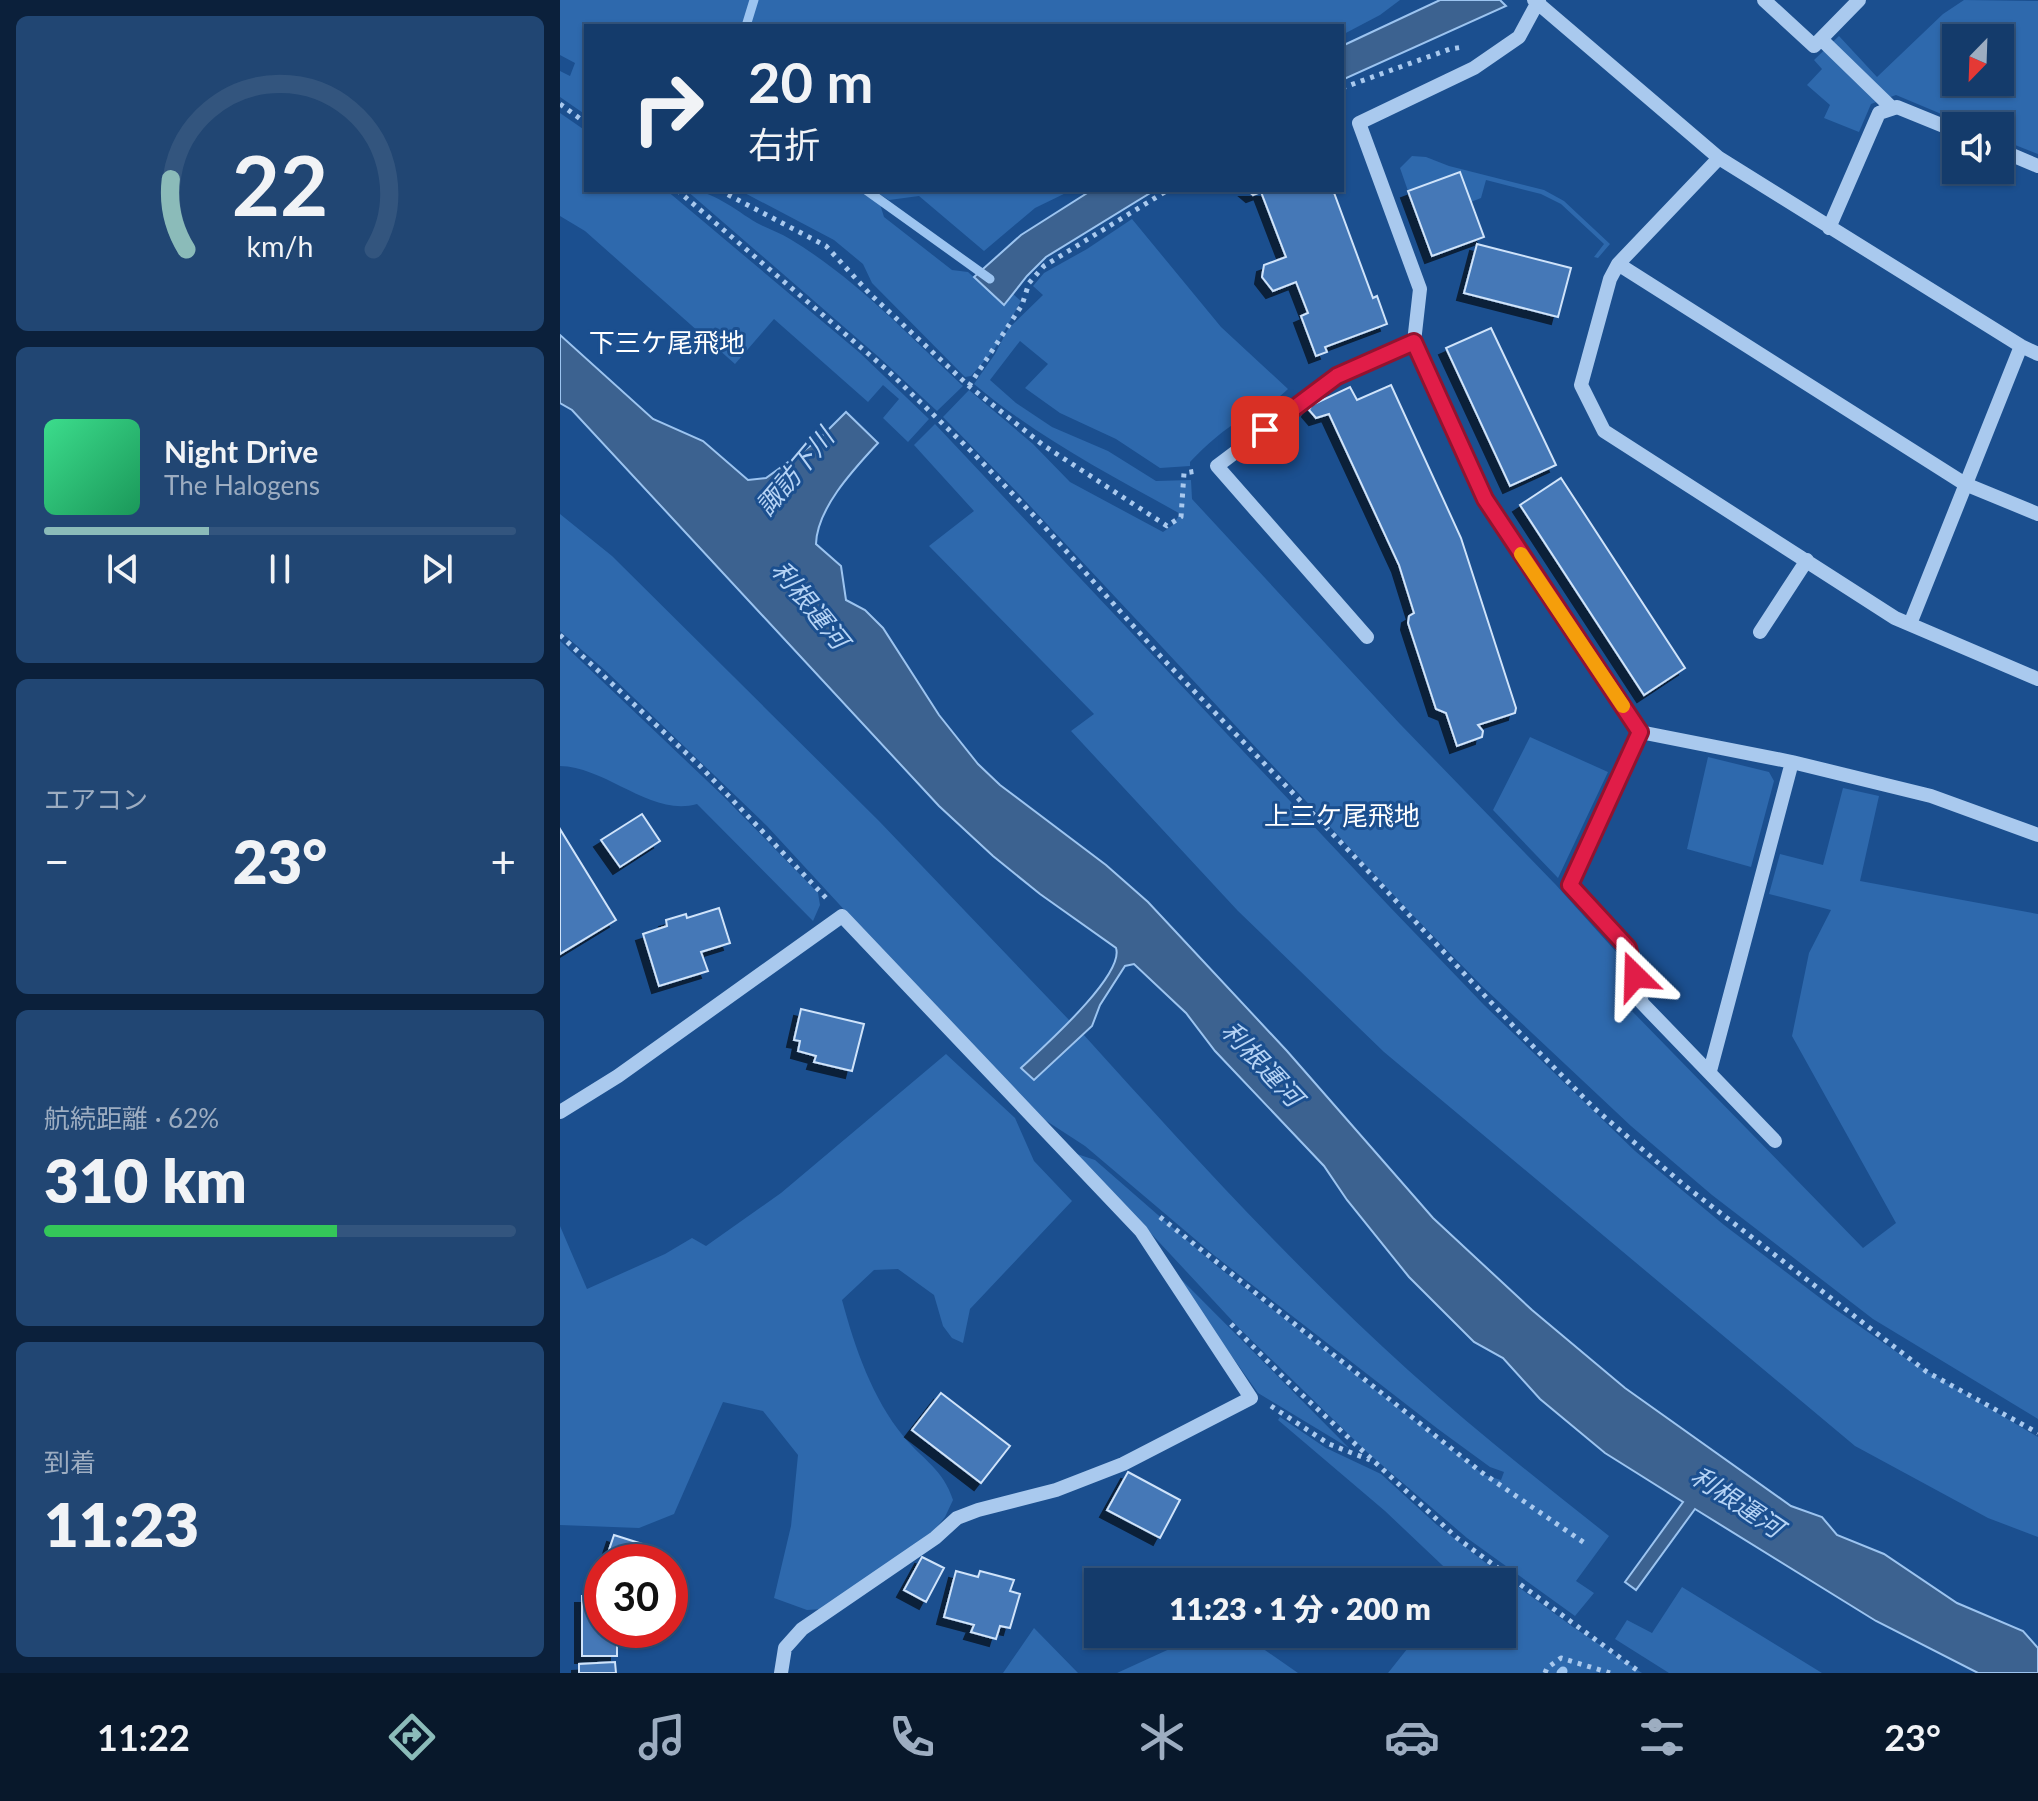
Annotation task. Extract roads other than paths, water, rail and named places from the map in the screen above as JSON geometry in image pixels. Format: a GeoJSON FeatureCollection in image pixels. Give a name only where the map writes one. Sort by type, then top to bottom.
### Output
{"type":"FeatureCollection","features":[{"type":"Feature","properties":{"kind":"street"},"geometry":{"type":"LineString","coordinates":[[1764,0],[1814,46],[1859,0]]}},
{"type":"Feature","properties":{"kind":"street"},"geometry":{"type":"LineString","coordinates":[[2038,354],[1719,158],[1537,1],[1519,37],[1474,68],[1359,123],[1420,289],[1414,342],[1485,499],[1640,732],[1792,762],[1931,796],[2038,835]]}},
{"type":"Feature","properties":{"kind":"street"},"geometry":{"type":"LineString","coordinates":[[1821,39],[1892,108]]}},
{"type":"Feature","properties":{"kind":"street"},"geometry":{"type":"LineString","coordinates":[[1829,228],[1879,113],[1897,107],[1942,125]]}},
{"type":"Feature","properties":{"kind":"street"},"geometry":{"type":"LineString","coordinates":[[2014,156],[2038,166]]}},
{"type":"Feature","properties":{"kind":"street"},"geometry":{"type":"LineString","coordinates":[[1719,158],[1618,264],[1610,279],[1581,385],[1604,431],[1895,618],[2038,679]]}},
{"type":"Feature","properties":{"kind":"street"},"geometry":{"type":"LineString","coordinates":[[1618,264],[1965,484],[2038,514]]}},
{"type":"Feature","properties":{"kind":"street"},"geometry":{"type":"LineString","coordinates":[[1367,637],[1217,466],[1337,376],[1414,342]]}},
{"type":"Feature","properties":{"kind":"street"},"geometry":{"type":"LineString","coordinates":[[1910,624],[2021,346]]}},
{"type":"Feature","properties":{"kind":"street"},"geometry":{"type":"LineString","coordinates":[[1760,632],[1807,560]]}},
{"type":"Feature","properties":{"kind":"street"},"geometry":{"type":"LineString","coordinates":[[1640,732],[1570,885],[1628,948],[1642,1003],[1775,1141]]}},
{"type":"Feature","properties":{"kind":"street"},"geometry":{"type":"LineString","coordinates":[[1710,1071],[1792,762]]}},
{"type":"Feature","properties":{"kind":"street"},"geometry":{"type":"LineString","coordinates":[[560,1112],[618,1076],[842,916],[1141,1231],[1251,1398],[1123,1464],[1056,1490],[957,1518],[935,1538],[802,1629],[785,1648],[781,1673]]}},
{"type":"Feature","properties":{"kind":"water"},"geometry":{"type":"Polygon","coordinates":[[[1440,0],[1500,0],[1506,6],[1344,79],[1344,45],[1440,0]]]}},
{"type":"Feature","properties":{"kind":"water"},"geometry":{"type":"Polygon","coordinates":[[[1089,192],[1152,192],[1046,257],[1004,305],[974,277],[1021,235],[1089,192]]]}},
{"type":"Feature","properties":{"kind":"water"},"geometry":{"type":"Polygon","coordinates":[[[560,335],[653,419],[703,441],[748,480],[766,478],[817,441],[846,412],[878,443],[830,503],[818,530],[816,544],[841,566],[846,600],[865,610],[883,628],[939,715],[978,764],[1000,785],[1106,865],[1148,902],[1287,1051],[1433,1218],[1532,1310],[1625,1388],[1791,1506],[1822,1517],[1837,1535],[1884,1554],[1957,1603],[2023,1631],[2038,1648],[2038,1673],[1978,1673],[1876,1621],[1695,1509],[1636,1590],[1625,1582],[1683,1502],[1605,1453],[1540,1399],[1503,1358],[1474,1342],[1409,1277],[1347,1200],[1324,1166],[1215,1051],[1186,1013],[1134,964],[1125,966],[1100,1005],[1092,1026],[1034,1080],[1021,1068],[1095,993],[1115,960],[1116,948],[1040,894],[939,806],[572,410],[560,403],[560,335]]]}},
{"type":"Feature","properties":{"kind":"waterway"},"geometry":{"type":"LineString","coordinates":[[747,24],[754,0]]}},
{"type":"Feature","properties":{"kind":"waterway"},"geometry":{"type":"LineString","coordinates":[[869,192],[990,279]]}},
{"type":"Feature","properties":{"kind":"district","name":"下三ケ尾飛地"},"geometry":{"type":"Point","coordinates":[667,343]}},
{"type":"Feature","properties":{"kind":"district","name":"上三ケ尾飛地"},"geometry":{"type":"Point","coordinates":[1342,816]}},
{"type":"Feature","properties":{"kind":"water label","name":"諏訪下川"},"geometry":{"type":"Point","coordinates":[795,472]}},
{"type":"Feature","properties":{"kind":"water label","name":"利根運河"},"geometry":{"type":"Point","coordinates":[810,605]}},
{"type":"Feature","properties":{"kind":"water label","name":"利根運河"},"geometry":{"type":"Point","coordinates":[1262,1064]}},
{"type":"Feature","properties":{"kind":"water label","name":"利根運河"},"geometry":{"type":"Point","coordinates":[1737,1502]}}]}
